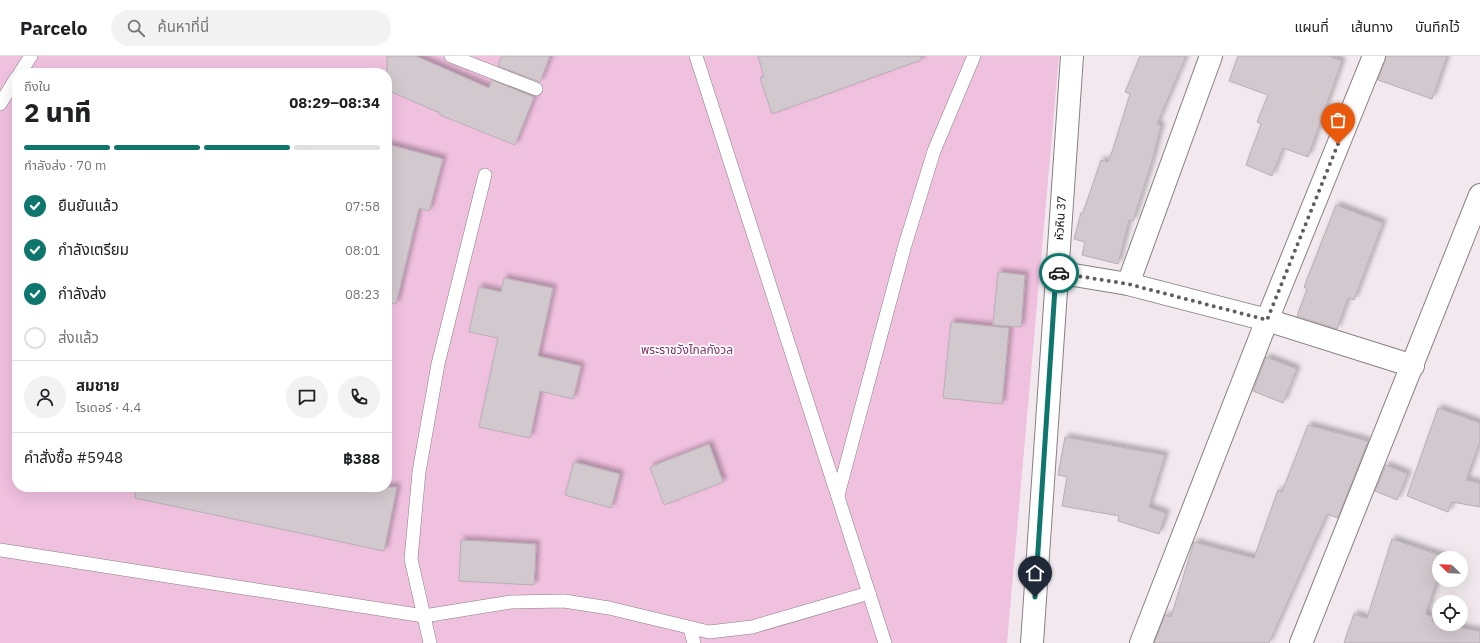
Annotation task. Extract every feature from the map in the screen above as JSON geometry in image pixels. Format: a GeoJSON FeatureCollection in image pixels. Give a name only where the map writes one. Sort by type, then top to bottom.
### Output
{"type":"FeatureCollection","features":[{"type":"Feature","properties":{"kind":"street","name":"หัวหิน 37"},"geometry":{"type":"LineString","coordinates":[[1032,643],[1056,272],[1072,56]]}},
{"type":"Feature","properties":{"kind":"street"},"geometry":{"type":"LineString","coordinates":[[1128,284],[1211,56]]}},
{"type":"Feature","properties":{"kind":"street"},"geometry":{"type":"LineString","coordinates":[[1140,643],[1267,320],[1374,56]]}},
{"type":"Feature","properties":{"kind":"street"},"geometry":{"type":"LineString","coordinates":[[1301,643],[1413,366],[1480,195]]}},
{"type":"Feature","properties":{"kind":"street"},"geometry":{"type":"LineString","coordinates":[[1056,272],[1128,284],[1267,320],[1413,366]]}},
{"type":"Feature","properties":{"kind":"lane"},"geometry":{"type":"LineString","coordinates":[[23,68],[31,56]]}},
{"type":"Feature","properties":{"kind":"lane"},"geometry":{"type":"LineString","coordinates":[[451,56],[536,89]]}},
{"type":"Feature","properties":{"kind":"lane"},"geometry":{"type":"LineString","coordinates":[[696,56],[838,495],[884,643]]}},
{"type":"Feature","properties":{"kind":"lane"},"geometry":{"type":"LineString","coordinates":[[838,495],[905,245],[930,166],[974,56]]}},
{"type":"Feature","properties":{"kind":"lane"},"geometry":{"type":"LineString","coordinates":[[0,104],[12,85]]}},
{"type":"Feature","properties":{"kind":"lane"},"geometry":{"type":"LineString","coordinates":[[430,643],[411,559],[419,472],[438,364],[485,175]]}},
{"type":"Feature","properties":{"kind":"lane"},"geometry":{"type":"LineString","coordinates":[[0,550],[424,616],[511,602],[564,601],[608,608],[709,632],[752,627],[869,593]]}},
{"type":"Feature","properties":{"kind":"lane"},"geometry":{"type":"LineString","coordinates":[[690,628],[694,643]]}},
{"type":"Feature","properties":{"kind":"green space","name":"พระราชวังไกลกังวล"},"geometry":{"type":"Polygon","coordinates":[[[0,56],[1059,56],[1007,643],[0,643],[0,56]]]}},
{"type":"Feature","properties":{"kind":"building"},"geometry":{"type":"Polygon","coordinates":[[[387,56],[416,56],[489,88],[492,80],[534,97],[515,145],[440,115],[440,113],[392,92],[392,68],[387,68],[387,56]]]}},
{"type":"Feature","properties":{"kind":"building"},"geometry":{"type":"Polygon","coordinates":[[[502,56],[550,56],[540,82],[498,66],[502,56]]]}},
{"type":"Feature","properties":{"kind":"building"},"geometry":{"type":"Polygon","coordinates":[[[758,56],[921,56],[921,60],[772,114],[760,78],[764,77],[758,56]]]}},
{"type":"Feature","properties":{"kind":"building"},"geometry":{"type":"Polygon","coordinates":[[[1140,56],[1186,56],[1157,124],[1161,126],[1152,161],[1133,221],[1129,220],[1118,264],[1082,255],[1085,242],[1074,239],[1081,213],[1083,213],[1101,160],[1108,162],[1113,149],[1130,94],[1125,92],[1140,56]]]}},
{"type":"Feature","properties":{"kind":"building"},"geometry":{"type":"Polygon","coordinates":[[[1238,56],[1329,56],[1342,61],[1308,157],[1283,148],[1272,176],[1246,165],[1261,124],[1257,122],[1268,95],[1229,81],[1238,56]]]}},
{"type":"Feature","properties":{"kind":"building"},"geometry":{"type":"Polygon","coordinates":[[[1386,56],[1447,56],[1432,99],[1378,80],[1386,56]]]}},
{"type":"Feature","properties":{"kind":"building"},"geometry":{"type":"Polygon","coordinates":[[[392,145],[443,159],[429,211],[419,208],[396,304],[392,304],[392,145]]]}},
{"type":"Feature","properties":{"kind":"building"},"geometry":{"type":"Polygon","coordinates":[[[1336,205],[1383,223],[1354,300],[1348,298],[1337,329],[1297,316],[1307,289],[1304,287],[1336,205]]]}},
{"type":"Feature","properties":{"kind":"building"},"geometry":{"type":"Polygon","coordinates":[[[998,272],[1025,275],[1021,327],[993,325],[998,272]]]}},
{"type":"Feature","properties":{"kind":"building"},"geometry":{"type":"Polygon","coordinates":[[[504,278],[553,288],[538,356],[581,366],[573,399],[540,391],[530,438],[479,427],[498,338],[469,332],[479,287],[501,292],[504,278]]]}},
{"type":"Feature","properties":{"kind":"building"},"geometry":{"type":"Polygon","coordinates":[[[951,322],[1009,328],[1002,404],[943,398],[951,322]]]}},
{"type":"Feature","properties":{"kind":"building"},"geometry":{"type":"Polygon","coordinates":[[[1266,357],[1297,369],[1283,403],[1253,391],[1266,357]]]}},
{"type":"Feature","properties":{"kind":"building"},"geometry":{"type":"Polygon","coordinates":[[[1438,408],[1480,423],[1480,441],[1466,480],[1480,483],[1480,507],[1452,502],[1448,512],[1407,496],[1438,408]]]}},
{"type":"Feature","properties":{"kind":"building"},"geometry":{"type":"Polygon","coordinates":[[[1308,425],[1368,441],[1338,518],[1327,514],[1269,643],[1154,643],[1165,615],[1171,617],[1194,542],[1254,558],[1278,490],[1282,492],[1308,425]]]}},
{"type":"Feature","properties":{"kind":"building"},"geometry":{"type":"Polygon","coordinates":[[[1065,437],[1165,455],[1149,507],[1166,513],[1159,534],[1118,521],[1119,516],[1062,506],[1067,477],[1058,475],[1065,437]]]}},
{"type":"Feature","properties":{"kind":"building"},"geometry":{"type":"Polygon","coordinates":[[[709,444],[723,482],[664,505],[650,467],[709,444]]]}},
{"type":"Feature","properties":{"kind":"building"},"geometry":{"type":"Polygon","coordinates":[[[574,462],[620,474],[611,508],[565,495],[574,462]]]}},
{"type":"Feature","properties":{"kind":"building"},"geometry":{"type":"Polygon","coordinates":[[[1386,465],[1408,474],[1397,500],[1375,491],[1386,465]]]}},
{"type":"Feature","properties":{"kind":"building"},"geometry":{"type":"Polygon","coordinates":[[[392,487],[397,487],[384,551],[135,498],[136,492],[392,492],[392,487]]]}},
{"type":"Feature","properties":{"kind":"building"},"geometry":{"type":"Polygon","coordinates":[[[1392,539],[1432,553],[1432,587],[1435,587],[1426,614],[1432,617],[1432,631],[1468,631],[1468,629],[1480,631],[1480,643],[1344,643],[1354,614],[1367,618],[1392,539]]]}},
{"type":"Feature","properties":{"kind":"building"},"geometry":{"type":"Polygon","coordinates":[[[461,540],[536,544],[534,585],[459,581],[461,540]]]}},
{"type":"Feature","properties":{"kind":"way so far"},"geometry":{"type":"LineString","coordinates":[[1059,273],[1128,284],[1267,320],[1338,144]]}},
{"type":"Feature","properties":{"kind":"route"},"geometry":{"type":"LineString","coordinates":[[1035,597],[1056,272],[1059,273]]}}]}
